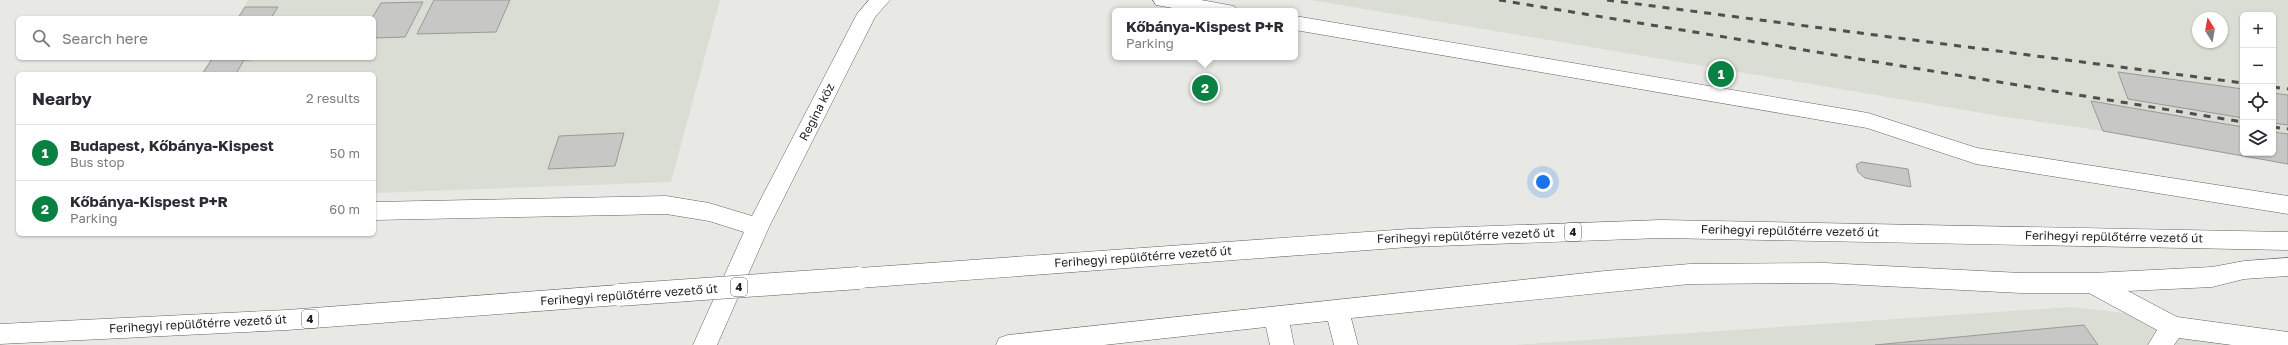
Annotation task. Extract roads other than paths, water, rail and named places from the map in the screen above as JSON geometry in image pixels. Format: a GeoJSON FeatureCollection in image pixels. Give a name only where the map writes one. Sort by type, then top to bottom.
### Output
{"type":"FeatureCollection","features":[{"type":"Feature","properties":{"kind":"street","name":"Regina köz"},"geometry":{"type":"LineString","coordinates":[[705,345],[758,227],[867,14],[880,0]]}},
{"type":"Feature","properties":{"kind":"street"},"geometry":{"type":"LineString","coordinates":[[1163,0],[1210,8]]}},
{"type":"Feature","properties":{"kind":"street"},"geometry":{"type":"LineString","coordinates":[[1298,23],[1868,122],[1976,156],[2288,205]]}},
{"type":"Feature","properties":{"kind":"street"},"geometry":{"type":"LineString","coordinates":[[376,211],[666,205],[709,212],[758,227]]}},
{"type":"Feature","properties":{"kind":"street","name":"Ferihegyi repülőtérre vezető út"},"geometry":{"type":"LineString","coordinates":[[0,334],[287,320],[1409,238],[1653,230],[1900,232],[2288,242]]}},
{"type":"Feature","properties":{"kind":"street"},"geometry":{"type":"LineString","coordinates":[[1008,345],[1044,343],[1276,316],[1605,281],[1690,274],[1825,273],[2021,283],[2092,284],[2212,277],[2244,270],[2288,268]]}},
{"type":"Feature","properties":{"kind":"street"},"geometry":{"type":"LineString","coordinates":[[2092,284],[2166,336],[2288,342]]}},
{"type":"Feature","properties":{"kind":"street"},"geometry":{"type":"LineString","coordinates":[[1337,310],[1346,345]]}},
{"type":"Feature","properties":{"kind":"street"},"geometry":{"type":"LineString","coordinates":[[1276,316],[1282,345]]}},
{"type":"Feature","properties":{"kind":"railway"},"geometry":{"type":"LineString","coordinates":[[1499,0],[2240,122]]}},
{"type":"Feature","properties":{"kind":"railway"},"geometry":{"type":"LineString","coordinates":[[1607,0],[2240,83]]}},
{"type":"Feature","properties":{"kind":"railway"},"geometry":{"type":"LineString","coordinates":[[2276,87],[2288,89]]}},
{"type":"Feature","properties":{"kind":"railway"},"geometry":{"type":"LineString","coordinates":[[2276,127],[2288,129]]}},
{"type":"Feature","properties":{"kind":"place","name":"Budapest, Kőbánya-Kispest"},"geometry":{"type":"Point","coordinates":[1721,74]}},
{"type":"Feature","properties":{"kind":"place","name":"Kőbánya-Kispest P+R"},"geometry":{"type":"Point","coordinates":[1205,88]}}]}
